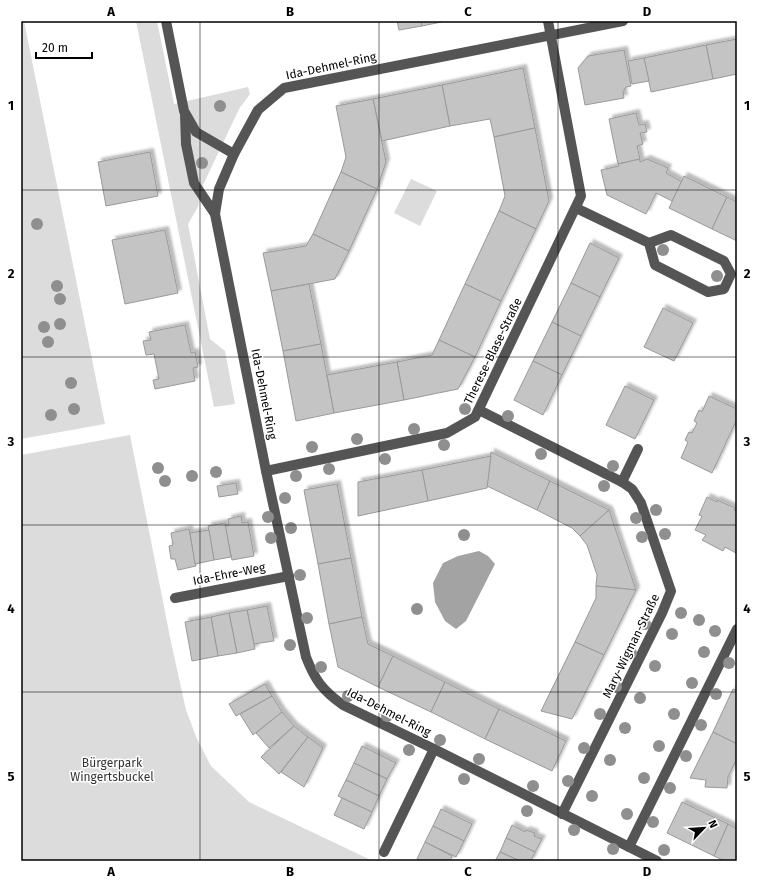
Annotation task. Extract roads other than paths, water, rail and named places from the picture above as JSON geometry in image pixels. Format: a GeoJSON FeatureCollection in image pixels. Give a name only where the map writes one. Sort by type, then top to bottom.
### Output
{"type":"FeatureCollection","features":[{"type":"Feature","properties":{"kind":"street"},"geometry":{"type":"LineString","coordinates":[[166,21],[184,111],[186,144],[194,183],[215,214]]}},
{"type":"Feature","properties":{"kind":"street","name":"Therese-Blase-Straße"},"geometry":{"type":"LineString","coordinates":[[266,471],[447,433],[475,417],[581,196],[548,21]]}},
{"type":"Feature","properties":{"kind":"street","name":"Ida-Dehmel-Ring"},"geometry":{"type":"LineString","coordinates":[[623,21],[284,88],[258,110],[234,154],[219,189],[215,214],[266,471],[306,656],[320,685],[343,705],[657,861]]}},
{"type":"Feature","properties":{"kind":"street"},"geometry":{"type":"LineString","coordinates":[[184,111],[196,132],[234,154]]}},
{"type":"Feature","properties":{"kind":"street"},"geometry":{"type":"LineString","coordinates":[[576,208],[649,243],[671,235],[724,261],[731,274],[724,289],[708,292],[655,265],[649,243]]}},
{"type":"Feature","properties":{"kind":"street","name":"Mary-Wigman-Straße"},"geometry":{"type":"LineString","coordinates":[[479,410],[622,482],[632,489],[641,503],[671,591],[662,613],[562,814]]}},
{"type":"Feature","properties":{"kind":"street"},"geometry":{"type":"LineString","coordinates":[[622,482],[638,449]]}},
{"type":"Feature","properties":{"kind":"street","name":"Ida-Ehre-Weg"},"geometry":{"type":"LineString","coordinates":[[175,598],[289,576]]}},
{"type":"Feature","properties":{"kind":"street"},"geometry":{"type":"LineString","coordinates":[[629,847],[737,629]]}},
{"type":"Feature","properties":{"kind":"street"},"geometry":{"type":"LineString","coordinates":[[384,852],[434,749]]}},
{"type":"Feature","properties":{"kind":"park label","name":"Bürgerpark Wingertsbuckel"},"geometry":{"type":"Point","coordinates":[112,770]}}]}
